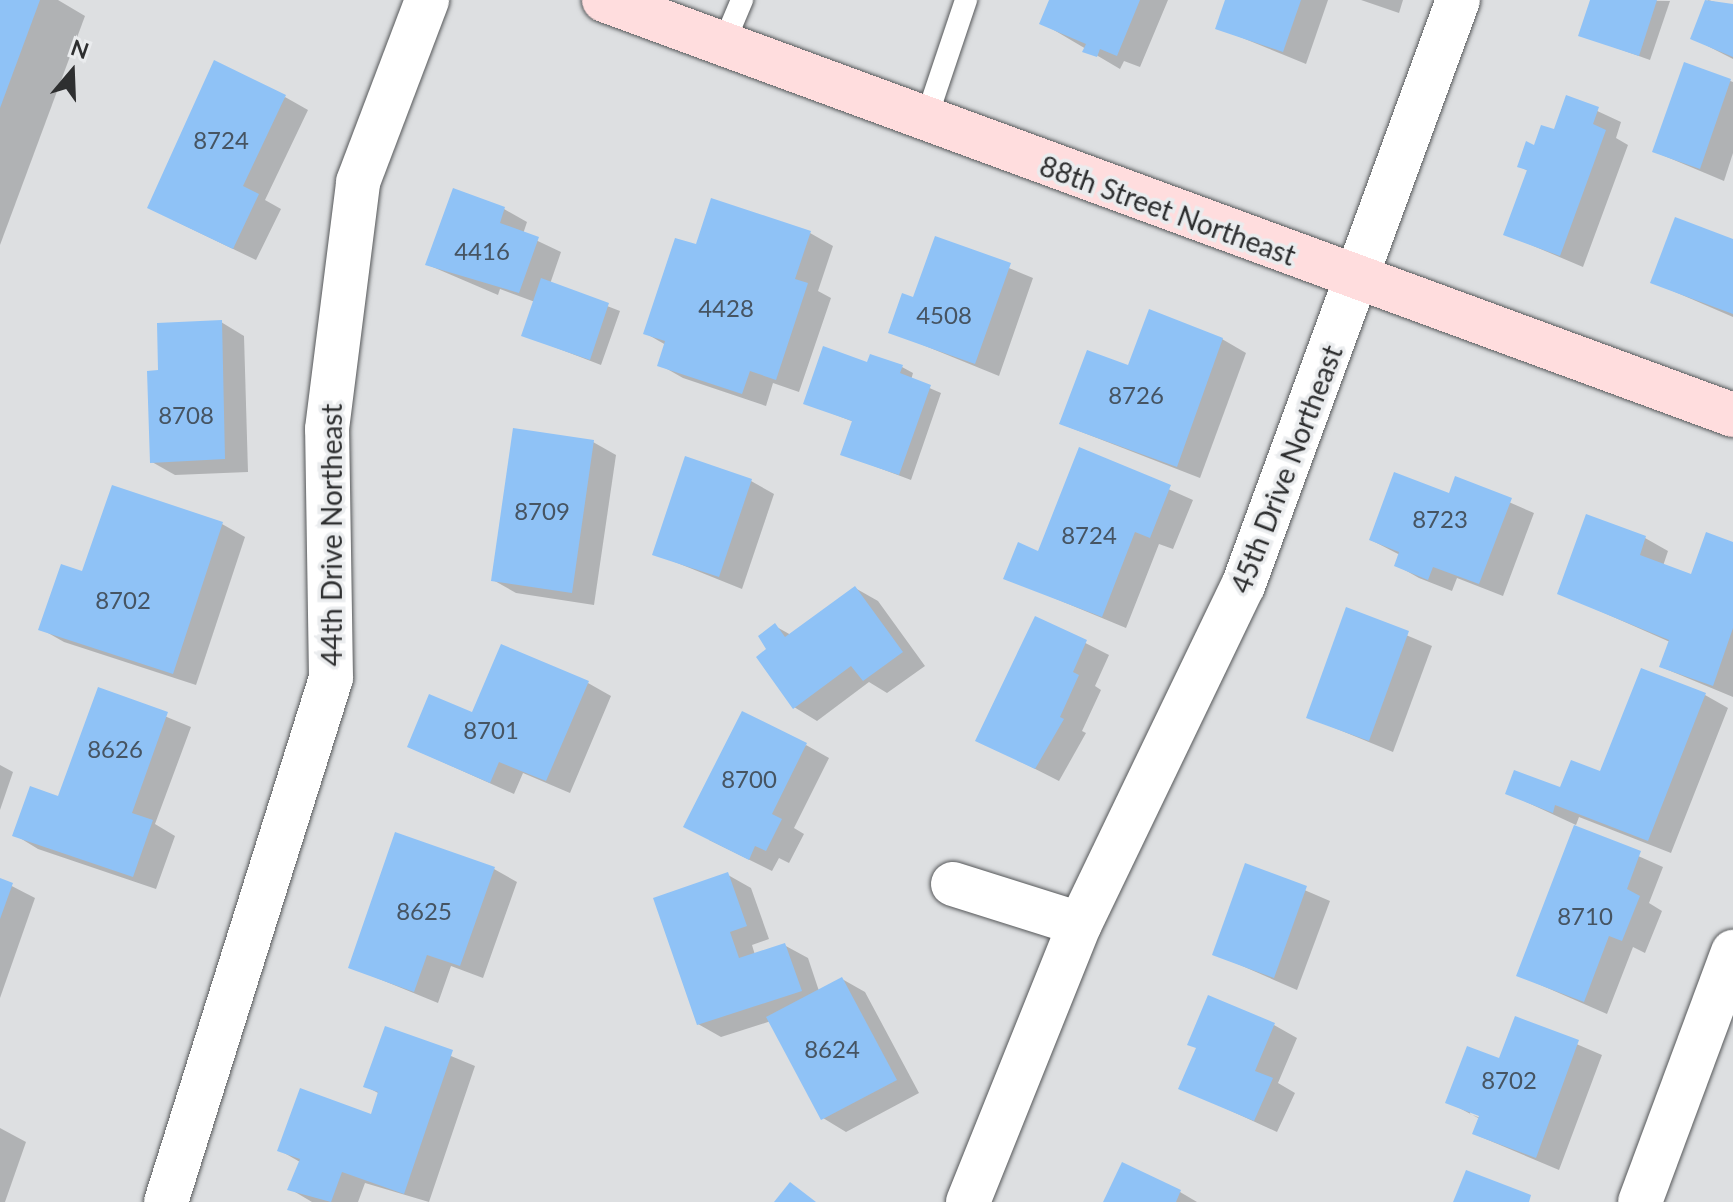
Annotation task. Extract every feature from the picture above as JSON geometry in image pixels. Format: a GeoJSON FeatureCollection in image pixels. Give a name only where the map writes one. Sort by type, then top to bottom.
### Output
{"type":"FeatureCollection","features":[{"type":"Feature","properties":{"kind":"main road","name":"88th Street Northeast"},"geometry":{"type":"LineString","coordinates":[[604,0],[925,122],[1733,415]]}},
{"type":"Feature","properties":{"kind":"street","name":"44th Drive Northeast"},"geometry":{"type":"LineString","coordinates":[[166,1202],[331,678],[327,429],[358,182],[427,0]]}},
{"type":"Feature","properties":{"kind":"street","name":"45th Drive Northeast"},"geometry":{"type":"LineString","coordinates":[[968,1202],[1080,924],[1243,586],[1359,279],[1458,0]]}},
{"type":"Feature","properties":{"kind":"street"},"geometry":{"type":"LineString","coordinates":[[953,884],[1080,924]]}},
{"type":"Feature","properties":{"kind":"street"},"geometry":{"type":"LineString","coordinates":[[1640,1202],[1733,952]]}},
{"type":"Feature","properties":{"kind":"lane"},"geometry":{"type":"LineString","coordinates":[[723,45],[742,0]]}},
{"type":"Feature","properties":{"kind":"lane"},"geometry":{"type":"LineString","coordinates":[[925,122],[966,0]]}},
{"type":"Feature","properties":{"kind":"building"},"geometry":{"type":"Polygon","coordinates":[[[0,0],[40,0],[0,108],[0,0]]]}},
{"type":"Feature","properties":{"kind":"building"},"geometry":{"type":"Polygon","coordinates":[[[1049,0],[1140,0],[1117,56],[1100,49],[1097,57],[1082,52],[1086,44],[1039,24],[1049,0]]]}},
{"type":"Feature","properties":{"kind":"building"},"geometry":{"type":"Polygon","coordinates":[[[1225,0],[1301,0],[1283,52],[1215,29],[1225,0]]]}},
{"type":"Feature","properties":{"kind":"building"},"geometry":{"type":"Polygon","coordinates":[[[1590,0],[1657,0],[1639,56],[1578,36],[1590,0]]]}},
{"type":"Feature","properties":{"kind":"building"},"geometry":{"type":"Polygon","coordinates":[[[1705,0],[1733,4],[1733,57],[1690,39],[1705,0]]]}},
{"type":"Feature","properties":{"kind":"building"},"geometry":{"type":"Polygon","coordinates":[[[214,60],[286,95],[243,186],[259,194],[233,249],[147,208],[214,60]]]}},
{"type":"Feature","properties":{"kind":"building"},"geometry":{"type":"Polygon","coordinates":[[[1684,62],[1731,79],[1700,169],[1652,152],[1684,62]]]}},
{"type":"Feature","properties":{"kind":"building"},"geometry":{"type":"Polygon","coordinates":[[[1566,95],[1599,107],[1593,124],[1606,130],[1560,256],[1503,235],[1527,170],[1517,167],[1526,141],[1534,145],[1541,125],[1554,129],[1566,95]]]}},
{"type":"Feature","properties":{"kind":"building"},"geometry":{"type":"Polygon","coordinates":[[[453,188],[505,207],[500,223],[539,237],[519,293],[425,265],[453,188]]]}},
{"type":"Feature","properties":{"kind":"building"},"geometry":{"type":"Polygon","coordinates":[[[711,198],[811,231],[795,279],[808,283],[776,380],[750,371],[742,394],[657,366],[665,341],[643,334],[675,238],[696,244],[711,198]]]}},
{"type":"Feature","properties":{"kind":"building"},"geometry":{"type":"Polygon","coordinates":[[[1675,217],[1733,239],[1733,314],[1650,283],[1675,217]]]}},
{"type":"Feature","properties":{"kind":"building"},"geometry":{"type":"Polygon","coordinates":[[[935,236],[1011,263],[975,364],[888,333],[902,293],[913,297],[935,236]]]}},
{"type":"Feature","properties":{"kind":"building"},"geometry":{"type":"Polygon","coordinates":[[[541,278],[609,303],[590,360],[521,336],[541,278]]]}},
{"type":"Feature","properties":{"kind":"building"},"geometry":{"type":"Polygon","coordinates":[[[1149,309],[1223,338],[1177,467],[1059,424],[1087,350],[1128,365],[1149,309]]]}},
{"type":"Feature","properties":{"kind":"building"},"geometry":{"type":"Polygon","coordinates":[[[222,320],[225,459],[150,463],[147,371],[158,370],[157,323],[222,320]]]}},
{"type":"Feature","properties":{"kind":"building"},"geometry":{"type":"Polygon","coordinates":[[[823,346],[867,362],[870,354],[903,365],[900,373],[931,385],[899,475],[840,455],[852,421],[803,404],[823,346]]]}},
{"type":"Feature","properties":{"kind":"building"},"geometry":{"type":"Polygon","coordinates":[[[513,428],[594,440],[572,593],[491,581],[513,428]]]}},
{"type":"Feature","properties":{"kind":"building"},"geometry":{"type":"Polygon","coordinates":[[[1079,447],[1171,485],[1150,538],[1135,532],[1102,617],[1003,579],[1018,542],[1038,551],[1079,447]]]}},
{"type":"Feature","properties":{"kind":"building"},"geometry":{"type":"Polygon","coordinates":[[[685,456],[752,479],[719,577],[652,555],[685,456]]]}},
{"type":"Feature","properties":{"kind":"building"},"geometry":{"type":"Polygon","coordinates":[[[1394,472],[1449,493],[1455,476],[1512,498],[1479,584],[1433,567],[1428,580],[1394,566],[1399,552],[1369,540],[1394,472]]]}},
{"type":"Feature","properties":{"kind":"building"},"geometry":{"type":"Polygon","coordinates":[[[112,485],[223,522],[173,674],[38,630],[61,564],[82,571],[112,485]]]}},
{"type":"Feature","properties":{"kind":"building"},"geometry":{"type":"Polygon","coordinates":[[[1586,514],[1646,536],[1640,555],[1691,574],[1706,532],[1733,542],[1733,628],[1713,686],[1659,667],[1669,640],[1557,594],[1586,514]]]}},
{"type":"Feature","properties":{"kind":"building"},"geometry":{"type":"Polygon","coordinates":[[[855,586],[903,652],[863,681],[851,666],[793,709],[756,657],[766,649],[758,636],[775,623],[785,637],[855,586]]]}},
{"type":"Feature","properties":{"kind":"building"},"geometry":{"type":"Polygon","coordinates":[[[1346,607],[1409,631],[1369,741],[1306,718],[1346,607]]]}},
{"type":"Feature","properties":{"kind":"building"},"geometry":{"type":"Polygon","coordinates":[[[1035,616],[1087,640],[1073,672],[1079,675],[1060,717],[1064,719],[1035,769],[975,741],[1035,616]]]}},
{"type":"Feature","properties":{"kind":"building"},"geometry":{"type":"Polygon","coordinates":[[[501,644],[589,681],[546,781],[499,762],[490,783],[407,747],[429,694],[472,712],[501,644]]]}},
{"type":"Feature","properties":{"kind":"building"},"geometry":{"type":"Polygon","coordinates":[[[1641,668],[1706,693],[1648,841],[1555,805],[1553,813],[1505,794],[1514,770],[1560,787],[1571,760],[1600,771],[1641,668]]]}},
{"type":"Feature","properties":{"kind":"building"},"geometry":{"type":"Polygon","coordinates":[[[98,687],[168,712],[132,813],[153,820],[133,877],[12,836],[30,786],[58,796],[98,687]]]}},
{"type":"Feature","properties":{"kind":"building"},"geometry":{"type":"Polygon","coordinates":[[[742,711],[807,743],[772,814],[782,819],[766,851],[755,846],[749,860],[683,827],[742,711]]]}},
{"type":"Feature","properties":{"kind":"building"},"geometry":{"type":"Polygon","coordinates":[[[1574,825],[1641,851],[1627,889],[1640,896],[1622,941],[1609,936],[1584,1002],[1516,976],[1574,825]]]}},
{"type":"Feature","properties":{"kind":"building"},"geometry":{"type":"Polygon","coordinates":[[[395,832],[495,867],[460,966],[427,955],[414,992],[348,968],[395,832]]]}},
{"type":"Feature","properties":{"kind":"building"},"geometry":{"type":"Polygon","coordinates":[[[1245,863],[1307,886],[1274,978],[1212,955],[1245,863]]]}},
{"type":"Feature","properties":{"kind":"building"},"geometry":{"type":"Polygon","coordinates":[[[728,872],[747,926],[730,932],[739,958],[785,943],[802,991],[697,1025],[653,898],[728,872]]]}},
{"type":"Feature","properties":{"kind":"building"},"geometry":{"type":"Polygon","coordinates":[[[0,878],[13,883],[0,919],[0,878]]]}},
{"type":"Feature","properties":{"kind":"building"},"geometry":{"type":"Polygon","coordinates":[[[842,977],[897,1080],[821,1120],[766,1017],[842,977]]]}},
{"type":"Feature","properties":{"kind":"building"},"geometry":{"type":"Polygon","coordinates":[[[1208,995],[1275,1023],[1255,1071],[1273,1078],[1254,1121],[1178,1089],[1196,1048],[1187,1045],[1208,995]]]}},
{"type":"Feature","properties":{"kind":"building"},"geometry":{"type":"Polygon","coordinates":[[[1515,1016],[1579,1040],[1536,1158],[1472,1134],[1479,1116],[1445,1103],[1467,1046],[1499,1058],[1515,1016]]]}},
{"type":"Feature","properties":{"kind":"building"},"geometry":{"type":"Polygon","coordinates":[[[385,1026],[453,1050],[404,1194],[342,1172],[331,1202],[287,1190],[300,1159],[277,1151],[300,1088],[371,1114],[378,1092],[363,1087],[385,1026]]]}},
{"type":"Feature","properties":{"kind":"building"},"geometry":{"type":"Polygon","coordinates":[[[1122,1162],[1181,1190],[1176,1202],[1103,1202],[1122,1162]]]}},
{"type":"Feature","properties":{"kind":"building"},"geometry":{"type":"Polygon","coordinates":[[[1466,1170],[1531,1195],[1529,1202],[1453,1202],[1466,1170]]]}},
{"type":"Feature","properties":{"kind":"building"},"geometry":{"type":"Polygon","coordinates":[[[790,1182],[816,1202],[774,1202],[790,1182]]]}}]}
